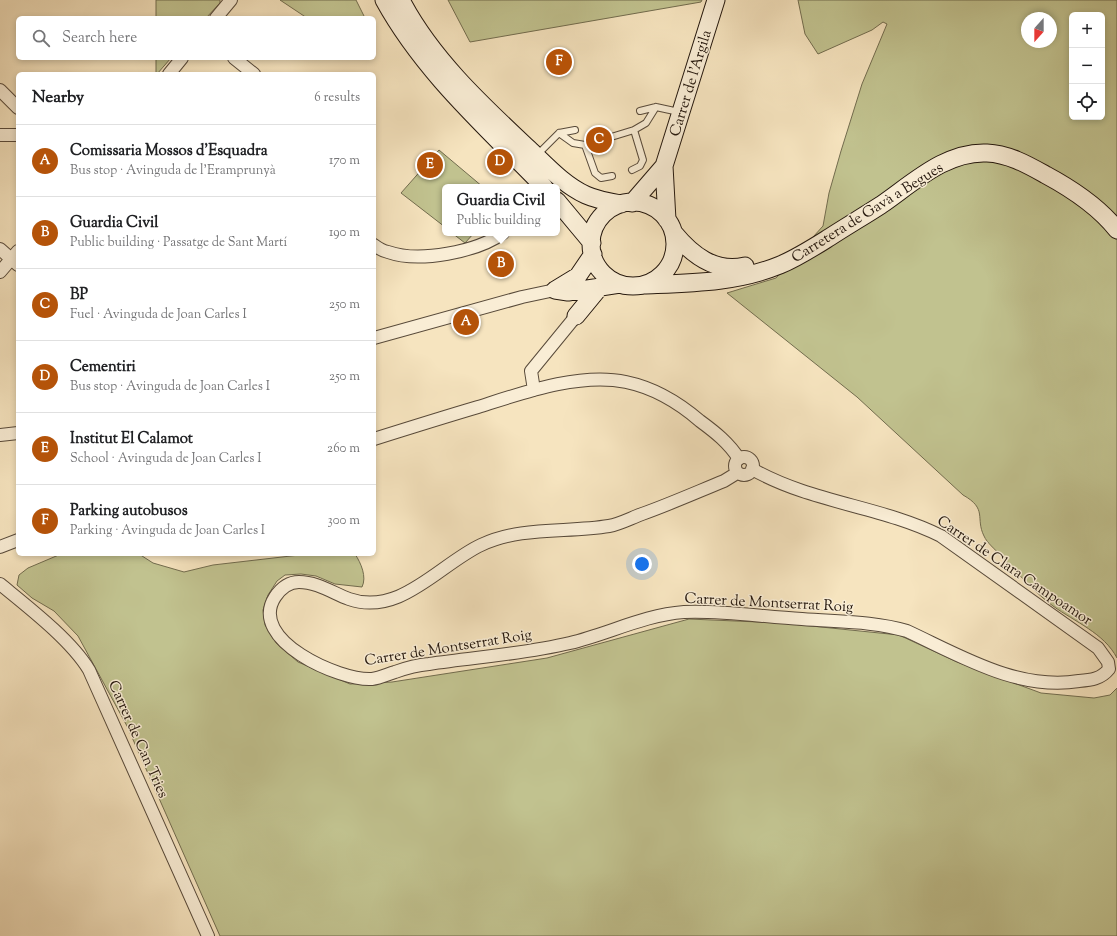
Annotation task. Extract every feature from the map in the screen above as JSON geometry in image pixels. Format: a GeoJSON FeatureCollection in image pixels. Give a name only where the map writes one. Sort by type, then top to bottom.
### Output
{"type":"FeatureCollection","features":[{"type":"Feature","properties":{"kind":"main road"},"geometry":{"type":"LineString","coordinates":[[384,0],[402,31],[433,73],[541,184]]}},
{"type":"Feature","properties":{"kind":"main road"},"geometry":{"type":"LineString","coordinates":[[401,0],[428,43],[444,64],[505,127],[560,177],[585,195],[652,207],[670,227],[674,254],[668,268],[657,278],[643,285],[634,286],[620,284],[599,288],[562,291]]}},
{"type":"Feature","properties":{"kind":"main road","name":"Carrer de l'Argila"},"geometry":{"type":"LineString","coordinates":[[670,227],[664,166],[716,0]]}},
{"type":"Feature","properties":{"kind":"main road","name":"Carretera de Gavà a Begues"},"geometry":{"type":"LineString","coordinates":[[670,227],[683,244],[699,257],[722,268],[739,268],[760,263],[781,255],[820,234],[936,157],[960,148],[980,145],[1004,146],[1024,153],[1078,185],[1107,209],[1117,220]]}},
{"type":"Feature","properties":{"kind":"main road","name":"Carretera de Gavà a Begues"},"geometry":{"type":"LineString","coordinates":[[643,285],[720,281],[741,278],[780,265],[803,253],[873,210],[937,166],[961,156],[975,153],[999,154],[1020,161],[1041,172],[1086,200],[1117,230]]}},
{"type":"Feature","properties":{"kind":"main road","name":"Carrer de l'Argila"},"geometry":{"type":"LineString","coordinates":[[627,203],[664,166]]}},
{"type":"Feature","properties":{"kind":"main road"},"geometry":{"type":"LineString","coordinates":[[562,291],[578,276],[592,249],[595,228],[600,219],[608,212],[627,203]]}},
{"type":"Feature","properties":{"kind":"main road"},"geometry":{"type":"LineString","coordinates":[[560,205],[592,249],[603,273],[620,284]]}},
{"type":"Feature","properties":{"kind":"main road"},"geometry":{"type":"LineString","coordinates":[[576,316],[599,288]]}},
{"type":"Feature","properties":{"kind":"main road"},"geometry":{"type":"LineString","coordinates":[[562,291],[576,303],[576,316]]}},
{"type":"Feature","properties":{"kind":"street"},"geometry":{"type":"LineString","coordinates":[[218,16],[230,0]]}},
{"type":"Feature","properties":{"kind":"street"},"geometry":{"type":"LineString","coordinates":[[171,72],[180,60]]}},
{"type":"Feature","properties":{"kind":"street"},"geometry":{"type":"LineString","coordinates":[[236,60],[252,72]]}},
{"type":"Feature","properties":{"kind":"street"},"geometry":{"type":"LineString","coordinates":[[0,90],[16,106]]}},
{"type":"Feature","properties":{"kind":"street"},"geometry":{"type":"LineString","coordinates":[[0,135],[16,135]]}},
{"type":"Feature","properties":{"kind":"street"},"geometry":{"type":"LineString","coordinates":[[376,246],[388,252],[420,257],[456,252],[494,240],[500,236]]}},
{"type":"Feature","properties":{"kind":"street"},"geometry":{"type":"LineString","coordinates":[[0,249],[16,258],[0,272]]}},
{"type":"Feature","properties":{"kind":"street"},"geometry":{"type":"LineString","coordinates":[[376,337],[522,297],[562,291]]}},
{"type":"Feature","properties":{"kind":"street"},"geometry":{"type":"LineString","coordinates":[[534,390],[531,371],[576,316]]}},
{"type":"Feature","properties":{"kind":"street"},"geometry":{"type":"LineString","coordinates":[[376,437],[534,390],[582,381],[609,380],[639,385],[669,397],[687,409],[728,444],[738,459]]}},
{"type":"Feature","properties":{"kind":"street"},"geometry":{"type":"LineString","coordinates":[[0,435],[16,433]]}},
{"type":"Feature","properties":{"kind":"street"},"geometry":{"type":"LineString","coordinates":[[743,457],[749,459],[752,464],[752,469],[750,473],[745,476],[737,473],[734,466],[738,459],[743,457]]}},
{"type":"Feature","properties":{"kind":"street","name":"Carrer de Clara Campoamor"},"geometry":{"type":"LineString","coordinates":[[752,469],[771,480],[804,492],[919,525],[941,536],[1088,640],[1103,655],[1108,662],[1109,669]]}},
{"type":"Feature","properties":{"kind":"street","name":"Carrer de Montserrat Roig"},"geometry":{"type":"LineString","coordinates":[[737,473],[724,481],[613,526],[503,536],[479,546],[413,591],[379,602],[353,600],[308,583],[291,583],[282,588],[272,601],[269,612],[272,623],[275,630],[286,644],[302,656],[325,667],[350,676],[373,679],[420,665],[554,647],[654,617],[685,612],[848,622],[897,628],[907,631],[988,668],[1017,677],[1045,683],[1072,682],[1098,678],[1104,675],[1109,669]]}},
{"type":"Feature","properties":{"kind":"street"},"geometry":{"type":"LineString","coordinates":[[0,547],[16,541]]}},
{"type":"Feature","properties":{"kind":"street","name":"Carrer de Can Tries"},"geometry":{"type":"LineString","coordinates":[[0,584],[68,642],[90,670],[208,936]]}},
{"type":"Feature","properties":{"kind":"lane"},"geometry":{"type":"LineString","coordinates":[[559,133],[573,143],[585,145],[634,130],[646,123],[656,107]]}},
{"type":"Feature","properties":{"kind":"lane"},"geometry":{"type":"LineString","coordinates":[[640,111],[656,107],[681,112]]}},
{"type":"Feature","properties":{"kind":"lane"},"geometry":{"type":"LineString","coordinates":[[536,156],[559,133],[575,130]]}},
{"type":"Feature","properties":{"kind":"lane"},"geometry":{"type":"LineString","coordinates":[[632,170],[640,166],[643,160],[634,130]]}},
{"type":"Feature","properties":{"kind":"lane"},"geometry":{"type":"LineString","coordinates":[[585,145],[595,173],[601,178],[612,176]]}},
{"type":"Feature","properties":{"kind":"green space"},"geometry":{"type":"Polygon","coordinates":[[[156,0],[220,0],[220,3],[208,16],[156,16],[156,0]]]}},
{"type":"Feature","properties":{"kind":"green space"},"geometry":{"type":"Polygon","coordinates":[[[280,0],[356,0],[364,16],[304,16],[280,0]]]}},
{"type":"Feature","properties":{"kind":"green space"},"geometry":{"type":"Polygon","coordinates":[[[448,0],[702,0],[701,2],[470,42],[448,0]]]}},
{"type":"Feature","properties":{"kind":"green space"},"geometry":{"type":"Polygon","coordinates":[[[798,0],[1117,0],[1117,658],[1105,642],[1097,635],[1039,595],[991,546],[985,539],[980,524],[980,514],[978,509],[971,500],[963,495],[857,397],[727,293],[776,278],[823,226],[829,193],[862,84],[887,24],[883,22],[872,30],[818,54],[805,34],[798,0]]]}},
{"type":"Feature","properties":{"kind":"green space"},"geometry":{"type":"Polygon","coordinates":[[[156,60],[169,60],[159,72],[156,72],[156,60]]]}},
{"type":"Feature","properties":{"kind":"green space"},"geometry":{"type":"Polygon","coordinates":[[[439,150],[479,184],[442,184],[442,225],[401,193],[439,150]]]}},
{"type":"Feature","properties":{"kind":"green space"},"geometry":{"type":"Polygon","coordinates":[[[456,236],[471,236],[465,243],[456,236]]]}},
{"type":"Feature","properties":{"kind":"green space"},"geometry":{"type":"Polygon","coordinates":[[[56,556],[142,556],[153,563],[184,572],[213,565],[291,556],[356,556],[364,575],[362,587],[335,584],[316,576],[301,574],[285,575],[277,581],[268,595],[263,610],[265,625],[276,643],[298,662],[350,684],[392,682],[547,658],[689,619],[782,623],[899,635],[957,662],[1041,693],[1094,698],[1110,695],[1117,688],[1117,936],[220,936],[127,726],[78,636],[54,611],[32,598],[17,585],[19,575],[28,568],[56,556]]]}},
{"type":"Feature","properties":{"kind":"place","name":"Parking autobusos"},"geometry":{"type":"Point","coordinates":[559,62]}},
{"type":"Feature","properties":{"kind":"place","name":"BP"},"geometry":{"type":"Point","coordinates":[599,140]}},
{"type":"Feature","properties":{"kind":"place","name":"Cementiri"},"geometry":{"type":"Point","coordinates":[500,162]}},
{"type":"Feature","properties":{"kind":"place","name":"Institut El Calamot"},"geometry":{"type":"Point","coordinates":[430,165]}},
{"type":"Feature","properties":{"kind":"place","name":"Guardia Civil"},"geometry":{"type":"Point","coordinates":[501,264]}},
{"type":"Feature","properties":{"kind":"place","name":"Comissaria Mossos d'Esquadra"},"geometry":{"type":"Point","coordinates":[466,322]}}]}
